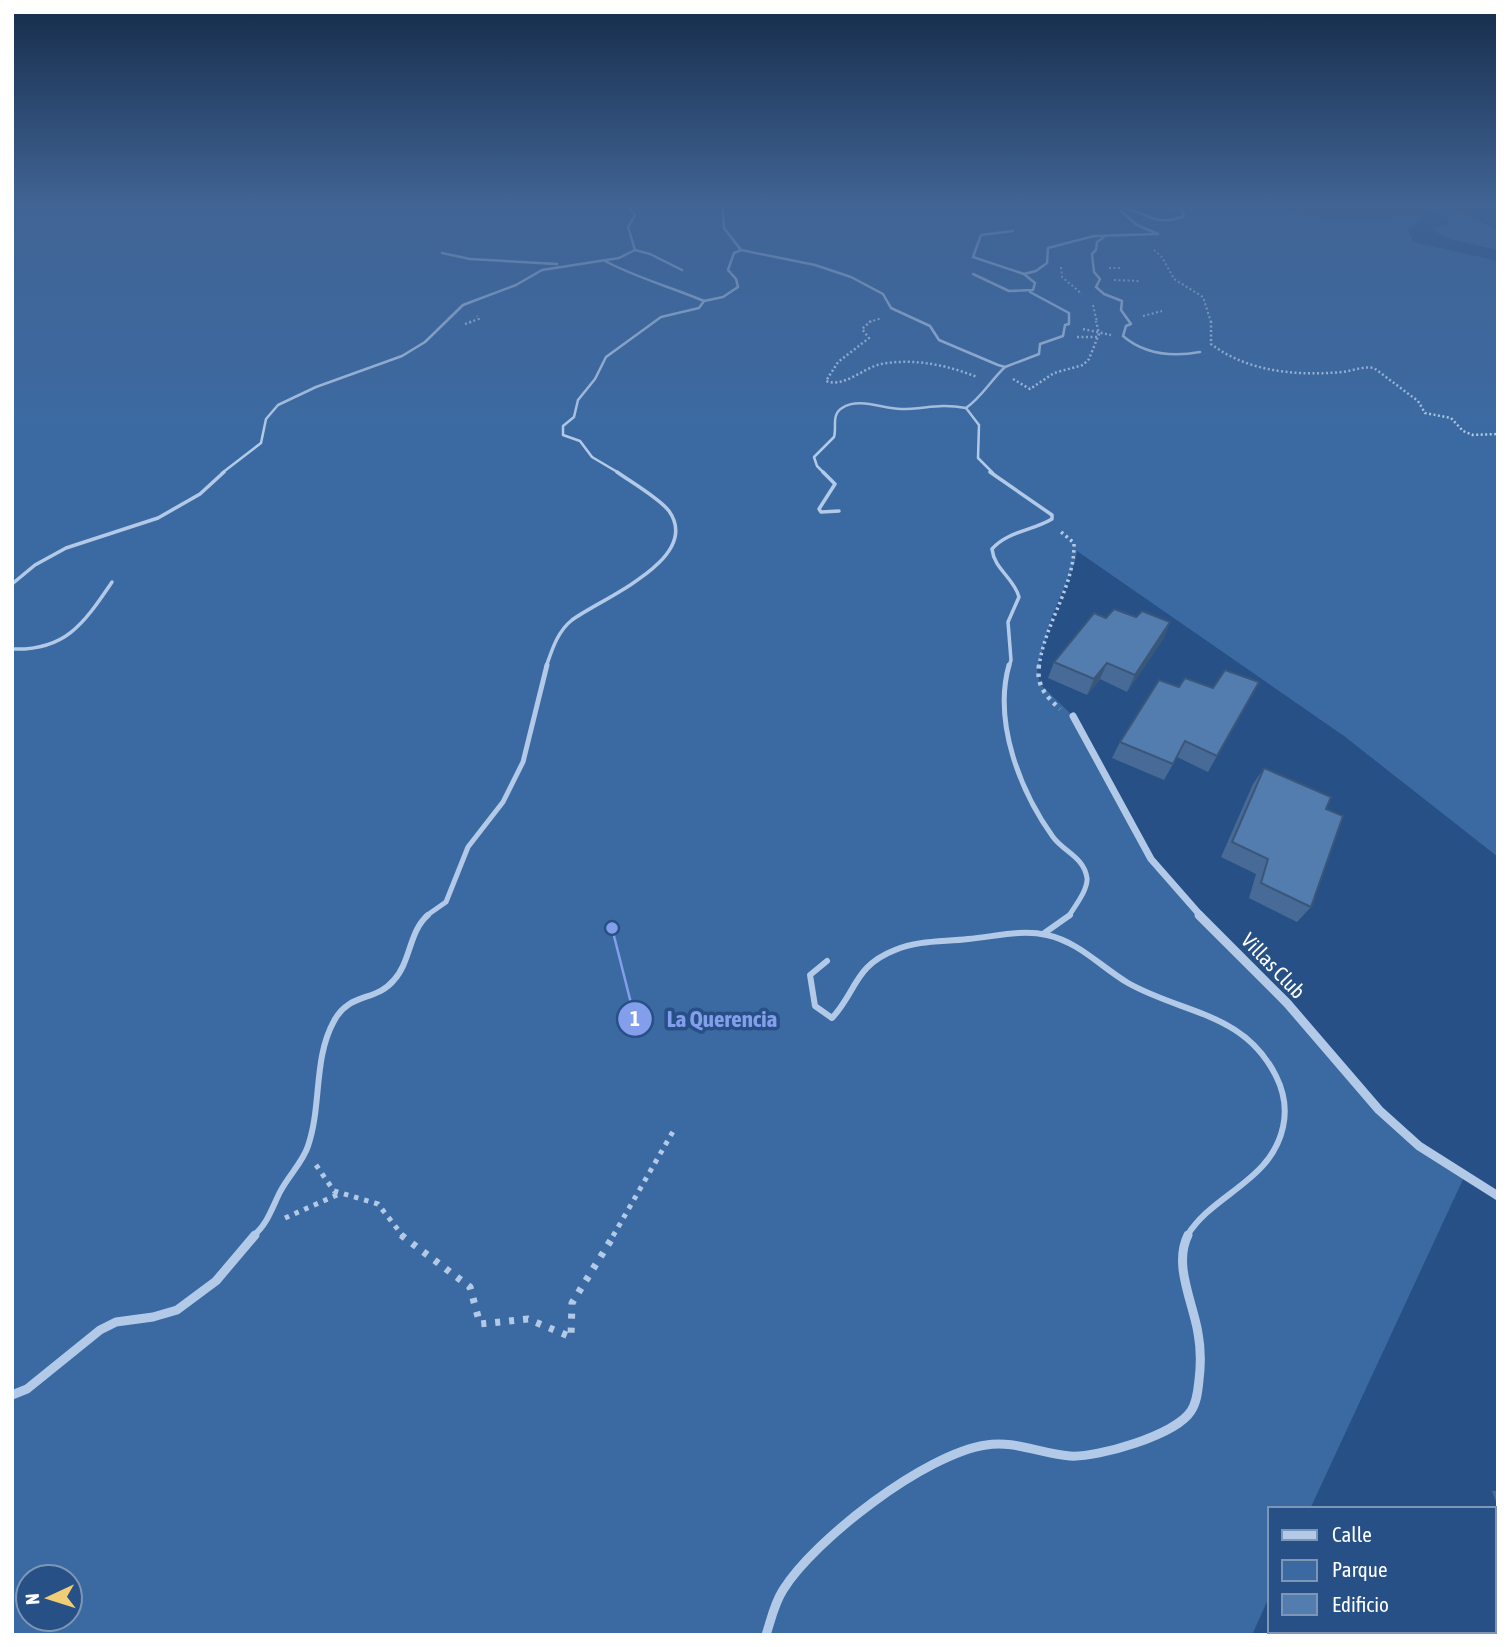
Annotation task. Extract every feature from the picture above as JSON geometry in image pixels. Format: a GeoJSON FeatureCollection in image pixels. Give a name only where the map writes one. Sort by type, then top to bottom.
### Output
{"type":"FeatureCollection","features":[{"type":"Feature","properties":{"kind":"street","name":"Villas Club"},"geometry":{"type":"LineString","coordinates":[[1073,716],[1151,859],[1186,901],[1287,1003],[1379,1110],[1419,1146],[1498,1196]]}},
{"type":"Feature","properties":{"kind":"lane"},"geometry":{"type":"LineString","coordinates":[[12,584],[36,565],[66,548],[158,519],[189,501],[240,457],[261,443],[265,419],[285,401],[402,356],[425,342],[456,309],[523,281]]}},
{"type":"Feature","properties":{"kind":"lane"},"geometry":{"type":"LineString","coordinates":[[653,281],[704,301],[723,297],[737,287],[736,281]]}},
{"type":"Feature","properties":{"kind":"lane"},"geometry":{"type":"LineString","coordinates":[[860,281],[883,293],[891,308],[930,326],[939,340],[1005,367]]}},
{"type":"Feature","properties":{"kind":"lane"},"geometry":{"type":"LineString","coordinates":[[966,408],[978,400],[988,383],[1005,367],[1039,354],[1040,344],[1063,336],[1065,325],[1069,324],[1069,313],[1065,309],[1041,301],[1030,292],[996,288],[984,281]]}},
{"type":"Feature","properties":{"kind":"lane"},"geometry":{"type":"LineString","coordinates":[[1030,292],[1035,283],[1032,281]]}},
{"type":"Feature","properties":{"kind":"lane"},"geometry":{"type":"LineString","coordinates":[[1099,281],[1096,287],[1099,292],[1122,301],[1121,310],[1131,324],[1126,326],[1123,336],[1150,351],[1182,355],[1200,352]]}},
{"type":"Feature","properties":{"kind":"lane"},"geometry":{"type":"LineString","coordinates":[[12,1395],[27,1389],[100,1330],[116,1322],[153,1317],[177,1310],[216,1281],[247,1241],[261,1229],[282,1188],[308,1149],[315,1115],[321,1056],[332,1024],[340,1010],[350,1001],[376,993],[394,981],[416,930],[425,917],[446,902],[468,847],[503,802],[520,770],[557,637],[571,621],[609,599],[666,557],[673,546],[676,527],[668,510],[608,465],[592,457],[580,440],[563,435],[561,431],[574,417],[578,400],[595,379],[606,357],[661,317],[699,307],[704,301]]}},
{"type":"Feature","properties":{"kind":"lane"},"geometry":{"type":"LineString","coordinates":[[839,511],[821,512],[819,509],[835,484],[817,466],[814,457],[835,438],[837,433],[834,418],[838,410],[856,403],[901,410],[942,404],[966,408],[979,425],[976,448],[978,461],[1052,515],[1049,522],[1005,536],[996,544],[991,554],[993,561],[1019,591],[1008,622],[1011,660],[1004,684],[1005,730],[1016,766],[1043,821],[1055,840],[1082,863],[1087,879],[1086,887],[1069,917],[1043,934]]}},
{"type":"Feature","properties":{"kind":"lane"},"geometry":{"type":"LineString","coordinates":[[12,649],[32,652],[60,642],[90,614],[112,582]]}},
{"type":"Feature","properties":{"kind":"lane"},"geometry":{"type":"LineString","coordinates":[[766,1635],[782,1591],[803,1563],[842,1527],[936,1462],[986,1444],[1017,1446],[1074,1456],[1092,1454],[1171,1429],[1191,1412],[1199,1388],[1201,1356],[1184,1262],[1184,1244],[1191,1228],[1262,1169],[1278,1144],[1284,1126],[1286,1104],[1279,1081],[1254,1040],[1238,1028],[1216,1017],[1156,997],[1125,981],[1073,944],[1043,934],[925,941],[903,946],[869,965],[855,979],[842,1008],[832,1018],[815,1006],[810,975],[827,961]]}},
{"type":"Feature","properties":{"kind":"path"},"geometry":{"type":"LineString","coordinates":[[1069,324],[1089,332],[1123,336]]}},
{"type":"Feature","properties":{"kind":"path"},"geometry":{"type":"LineString","coordinates":[[1049,522],[1074,543],[1077,551],[1073,555],[1075,562],[1052,615],[1037,670],[1046,697],[1055,706],[1073,716]]}},
{"type":"Feature","properties":{"kind":"path"},"geometry":{"type":"LineString","coordinates":[[308,1149],[327,1187],[339,1194],[378,1204],[401,1235],[470,1287],[480,1324],[528,1319],[571,1337],[572,1303],[636,1199],[675,1128]]}},
{"type":"Feature","properties":{"kind":"path"},"geometry":{"type":"LineString","coordinates":[[261,1229],[339,1194]]}},
{"type":"Feature","properties":{"kind":"green space"},"geometry":{"type":"Polygon","coordinates":[[[12,281],[1498,281],[1498,857],[1344,736],[1077,551],[1052,616],[1037,670],[1040,684],[1073,716],[1151,859],[1335,1061],[1419,1146],[1465,1175],[1311,1507],[1268,1507],[1268,1599],[1252,1635],[12,1635],[12,281]]]}},
{"type":"Feature","properties":{"kind":"building"},"geometry":{"type":"Polygon","coordinates":[[[1114,609],[1136,617],[1142,611],[1170,622],[1135,675],[1107,663],[1094,679],[1054,662],[1094,613],[1106,618],[1114,609]]]}},
{"type":"Feature","properties":{"kind":"building"},"geometry":{"type":"Polygon","coordinates":[[[1225,670],[1259,682],[1217,756],[1185,741],[1173,764],[1120,742],[1159,680],[1179,687],[1185,678],[1213,688],[1225,670]]]}},
{"type":"Feature","properties":{"kind":"building"},"geometry":{"type":"Polygon","coordinates":[[[1264,768],[1331,797],[1326,809],[1343,816],[1311,907],[1261,883],[1268,859],[1232,842],[1264,768]]]}},
{"type":"Feature","properties":{"kind":"building"},"geometry":{"type":"Polygon","coordinates":[[[1496,1525],[1498,1525],[1498,1563],[1496,1558],[1496,1525]]]}},
{"type":"Feature","properties":{"kind":"building"},"geometry":{"type":"Polygon","coordinates":[[[1498,1592],[1498,1635],[1480,1635],[1496,1633],[1498,1592]]]}},
{"type":"Feature","properties":{"kind":"place","name":"La Querencia"},"geometry":{"type":"Point","coordinates":[612,928]}}]}
